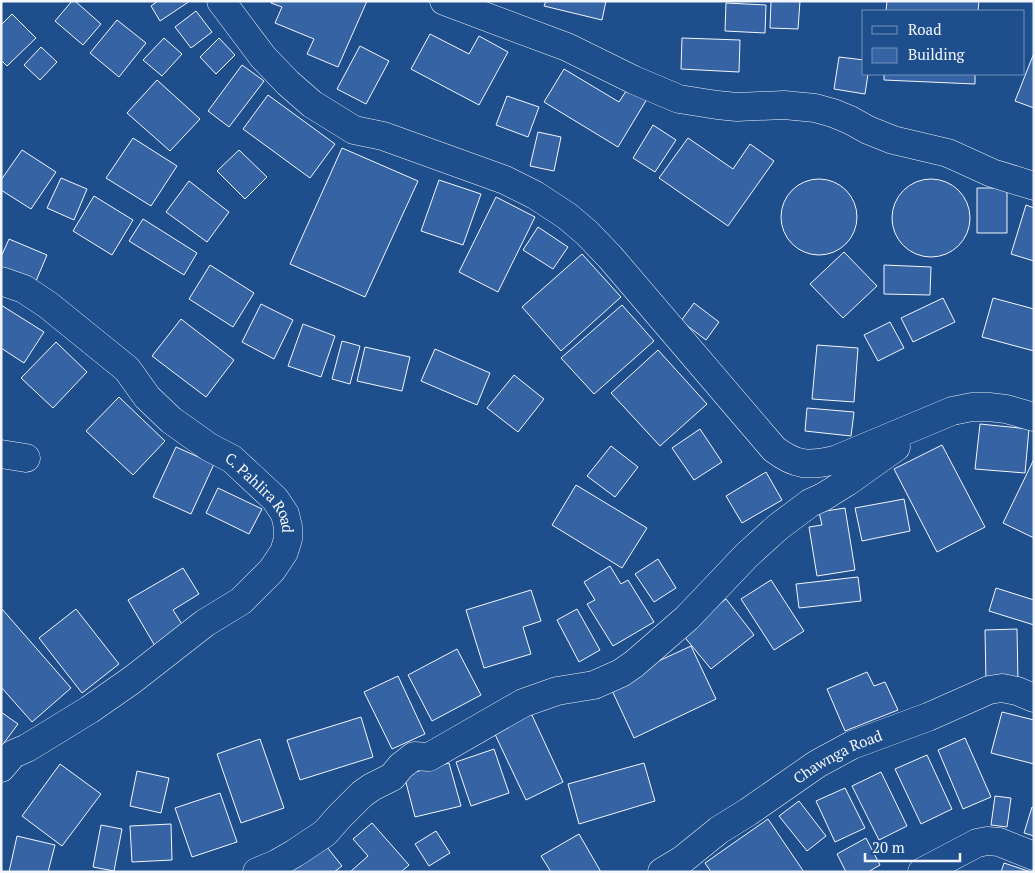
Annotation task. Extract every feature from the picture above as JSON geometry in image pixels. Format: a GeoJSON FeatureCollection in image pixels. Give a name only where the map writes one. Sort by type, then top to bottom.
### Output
{"type":"FeatureCollection","features":[{"type":"Feature","properties":{"kind":"street"},"geometry":{"type":"LineString","coordinates":[[221,1],[263,57],[312,104],[354,130],[382,136],[505,180],[535,195],[567,216],[610,257],[774,449],[786,458],[801,464],[816,465],[835,460],[952,411],[972,407],[1006,409],[1034,417]]}},
{"type":"Feature","properties":{"kind":"street"},"geometry":{"type":"LineString","coordinates":[[444,1],[567,47],[634,80],[679,99],[737,107],[784,105],[815,108],[833,113],[893,140],[948,153],[992,173],[1034,186]]}},
{"type":"Feature","properties":{"kind":"street","name":"C. Pahlira Road"},"geometry":{"type":"LineString","coordinates":[[1,281],[24,290],[48,305],[127,369],[147,398],[170,420],[209,447],[232,459],[275,499],[285,514],[288,539],[284,552],[272,570],[241,601],[205,624],[132,680],[89,710],[27,748],[13,754],[1,768]]}},
{"type":"Feature","properties":{"kind":"street"},"geometry":{"type":"LineString","coordinates":[[257,872],[295,853],[324,833],[362,794],[392,777],[400,766],[414,756],[429,757],[523,703],[556,691],[594,685],[621,673],[682,623],[747,555],[778,527],[810,503],[847,482],[933,419]]}},
{"type":"Feature","properties":{"kind":"street","name":"Chawnga Road"},"geometry":{"type":"LineString","coordinates":[[662,872],[682,860],[707,839],[817,764],[852,745],[928,717],[989,690],[1002,688],[1017,691],[1034,698]]}},
{"type":"Feature","properties":{"kind":"street"},"geometry":{"type":"LineString","coordinates":[[922,872],[977,843],[987,841],[999,842],[1034,856]]}},
{"type":"Feature","properties":{"kind":"building"},"geometry":{"type":"Polygon","coordinates":[[[72,1],[75,1],[101,24],[83,45],[55,21],[72,1]]]}},
{"type":"Feature","properties":{"kind":"building"},"geometry":{"type":"Polygon","coordinates":[[[158,1],[190,1],[160,21],[151,6],[158,1]]]}},
{"type":"Feature","properties":{"kind":"building"},"geometry":{"type":"Polygon","coordinates":[[[272,1],[367,1],[338,67],[307,54],[314,39],[275,23],[282,7],[271,3],[272,1]]]}},
{"type":"Feature","properties":{"kind":"building"},"geometry":{"type":"Polygon","coordinates":[[[546,1],[606,1],[602,20],[544,6],[546,1]]]}},
{"type":"Feature","properties":{"kind":"building"},"geometry":{"type":"Polygon","coordinates":[[[771,1],[800,1],[798,29],[770,28],[771,1]]]}},
{"type":"Feature","properties":{"kind":"building"},"geometry":{"type":"Polygon","coordinates":[[[887,1],[979,1],[978,10],[886,10],[887,1]]]}},
{"type":"Feature","properties":{"kind":"building"},"geometry":{"type":"Polygon","coordinates":[[[726,3],[766,5],[765,33],[725,31],[726,3]]]}},
{"type":"Feature","properties":{"kind":"building"},"geometry":{"type":"Polygon","coordinates":[[[196,11],[212,32],[191,48],[175,27],[196,11]]]}},
{"type":"Feature","properties":{"kind":"building"},"geometry":{"type":"Polygon","coordinates":[[[12,14],[36,38],[7,66],[1,60],[1,25],[12,14]]]}},
{"type":"Feature","properties":{"kind":"building"},"geometry":{"type":"Polygon","coordinates":[[[117,20],[146,43],[119,77],[90,53],[117,20]]]}},
{"type":"Feature","properties":{"kind":"building"},"geometry":{"type":"Polygon","coordinates":[[[430,34],[469,54],[479,36],[508,52],[479,105],[411,69],[430,34]]]}},
{"type":"Feature","properties":{"kind":"building"},"geometry":{"type":"Polygon","coordinates":[[[164,38],[182,54],[162,76],[143,60],[164,38]]]}},
{"type":"Feature","properties":{"kind":"building"},"geometry":{"type":"Polygon","coordinates":[[[219,38],[235,55],[216,74],[200,57],[219,38]]]}},
{"type":"Feature","properties":{"kind":"building"},"geometry":{"type":"Polygon","coordinates":[[[682,38],[740,40],[739,72],[681,69],[682,38]]]}},
{"type":"Feature","properties":{"kind":"building"},"geometry":{"type":"Polygon","coordinates":[[[360,46],[389,61],[366,104],[337,89],[360,46]]]}},
{"type":"Feature","properties":{"kind":"building"},"geometry":{"type":"Polygon","coordinates":[[[41,47],[57,62],[40,80],[24,65],[41,47]]]}},
{"type":"Feature","properties":{"kind":"building"},"geometry":{"type":"Polygon","coordinates":[[[1034,53],[1034,108],[1015,101],[1034,53]]]}},
{"type":"Feature","properties":{"kind":"building"},"geometry":{"type":"Polygon","coordinates":[[[839,57],[862,60],[862,75],[868,75],[865,94],[834,89],[839,57]]]}},
{"type":"Feature","properties":{"kind":"building"},"geometry":{"type":"Polygon","coordinates":[[[242,65],[264,81],[229,127],[208,111],[242,65]]]}},
{"type":"Feature","properties":{"kind":"building"},"geometry":{"type":"Polygon","coordinates":[[[564,69],[619,102],[628,88],[647,99],[618,147],[544,102],[564,69]]]}},
{"type":"Feature","properties":{"kind":"building"},"geometry":{"type":"Polygon","coordinates":[[[884,75],[975,75],[975,84],[884,80],[884,75]]]}},
{"type":"Feature","properties":{"kind":"building"},"geometry":{"type":"Polygon","coordinates":[[[157,80],[200,119],[170,151],[127,113],[157,80]]]}},
{"type":"Feature","properties":{"kind":"building"},"geometry":{"type":"Polygon","coordinates":[[[268,95],[335,144],[310,178],[243,129],[268,95]]]}},
{"type":"Feature","properties":{"kind":"building"},"geometry":{"type":"Polygon","coordinates":[[[507,96],[539,107],[528,137],[496,125],[507,96]]]}},
{"type":"Feature","properties":{"kind":"building"},"geometry":{"type":"Polygon","coordinates":[[[653,125],[676,140],[655,172],[633,158],[653,125]]]}},
{"type":"Feature","properties":{"kind":"building"},"geometry":{"type":"Polygon","coordinates":[[[538,132],[561,137],[554,171],[530,166],[538,132]]]}},
{"type":"Feature","properties":{"kind":"building"},"geometry":{"type":"Polygon","coordinates":[[[133,138],[177,166],[151,206],[106,178],[133,138]]]}},
{"type":"Feature","properties":{"kind":"building"},"geometry":{"type":"Polygon","coordinates":[[[688,138],[733,169],[750,144],[774,161],[728,226],[659,178],[688,138]]]}},
{"type":"Feature","properties":{"kind":"building"},"geometry":{"type":"Polygon","coordinates":[[[342,148],[418,181],[365,297],[290,264],[342,148]]]}},
{"type":"Feature","properties":{"kind":"building"},"geometry":{"type":"Polygon","coordinates":[[[22,150],[56,172],[31,209],[1,190],[1,180],[22,150]]]}},
{"type":"Feature","properties":{"kind":"building"},"geometry":{"type":"Polygon","coordinates":[[[239,150],[267,177],[245,199],[217,171],[239,150]]]}},
{"type":"Feature","properties":{"kind":"building"},"geometry":{"type":"Polygon","coordinates":[[[61,178],[87,189],[74,220],[47,208],[61,178]]]}},
{"type":"Feature","properties":{"kind":"building"},"geometry":{"type":"Polygon","coordinates":[[[819,179],[834,182],[846,190],[854,202],[857,217],[854,232],[846,244],[834,252],[819,255],[804,252],[792,244],[784,232],[781,217],[784,202],[792,190],[804,182],[819,179]]]}},
{"type":"Feature","properties":{"kind":"building"},"geometry":{"type":"Polygon","coordinates":[[[931,179],[946,182],[963,196],[967,203],[970,218],[967,233],[953,250],[946,254],[931,257],[916,254],[899,240],[895,233],[892,218],[895,203],[909,186],[916,182],[931,179]]]}},
{"type":"Feature","properties":{"kind":"building"},"geometry":{"type":"Polygon","coordinates":[[[439,180],[481,194],[463,245],[421,231],[439,180]]]}},
{"type":"Feature","properties":{"kind":"building"},"geometry":{"type":"Polygon","coordinates":[[[189,181],[229,212],[207,242],[166,212],[189,181]]]}},
{"type":"Feature","properties":{"kind":"building"},"geometry":{"type":"Polygon","coordinates":[[[977,188],[1007,188],[1007,233],[977,233],[977,188]]]}},
{"type":"Feature","properties":{"kind":"building"},"geometry":{"type":"Polygon","coordinates":[[[94,196],[133,220],[112,255],[73,231],[94,196]]]}},
{"type":"Feature","properties":{"kind":"building"},"geometry":{"type":"Polygon","coordinates":[[[496,197],[535,217],[498,292],[459,272],[496,197]]]}},
{"type":"Feature","properties":{"kind":"building"},"geometry":{"type":"Polygon","coordinates":[[[1026,205],[1034,208],[1034,261],[1011,254],[1026,205]]]}},
{"type":"Feature","properties":{"kind":"building"},"geometry":{"type":"Polygon","coordinates":[[[143,219],[197,253],[184,275],[129,241],[143,219]]]}},
{"type":"Feature","properties":{"kind":"building"},"geometry":{"type":"Polygon","coordinates":[[[538,227],[568,247],[553,269],[523,250],[538,227]]]}},
{"type":"Feature","properties":{"kind":"building"},"geometry":{"type":"Polygon","coordinates":[[[9,239],[47,255],[36,281],[1,267],[1,257],[9,239]]]}},
{"type":"Feature","properties":{"kind":"building"},"geometry":{"type":"Polygon","coordinates":[[[844,252],[877,286],[843,318],[810,284],[844,252]]]}},
{"type":"Feature","properties":{"kind":"building"},"geometry":{"type":"Polygon","coordinates":[[[582,254],[621,297],[561,351],[522,307],[582,254]]]}},
{"type":"Feature","properties":{"kind":"building"},"geometry":{"type":"Polygon","coordinates":[[[210,265],[254,293],[233,327],[189,299],[210,265]]]}},
{"type":"Feature","properties":{"kind":"building"},"geometry":{"type":"Polygon","coordinates":[[[884,265],[931,267],[930,295],[884,294],[884,265]]]}},
{"type":"Feature","properties":{"kind":"building"},"geometry":{"type":"Polygon","coordinates":[[[943,298],[955,322],[913,342],[901,318],[943,298]]]}},
{"type":"Feature","properties":{"kind":"building"},"geometry":{"type":"Polygon","coordinates":[[[993,298],[1034,309],[1034,351],[982,337],[993,298]]]}},
{"type":"Feature","properties":{"kind":"building"},"geometry":{"type":"Polygon","coordinates":[[[694,303],[719,322],[706,340],[681,321],[694,303]]]}},
{"type":"Feature","properties":{"kind":"building"},"geometry":{"type":"Polygon","coordinates":[[[261,304],[293,320],[274,359],[242,342],[261,304]]]}},
{"type":"Feature","properties":{"kind":"building"},"geometry":{"type":"Polygon","coordinates":[[[1,305],[44,332],[24,363],[1,348],[1,305]]]}},
{"type":"Feature","properties":{"kind":"building"},"geometry":{"type":"Polygon","coordinates":[[[622,305],[654,341],[594,394],[561,358],[622,305]]]}},
{"type":"Feature","properties":{"kind":"building"},"geometry":{"type":"Polygon","coordinates":[[[181,319],[234,360],[206,397],[152,356],[181,319]]]}},
{"type":"Feature","properties":{"kind":"building"},"geometry":{"type":"Polygon","coordinates":[[[890,322],[904,348],[878,361],[864,335],[890,322]]]}},
{"type":"Feature","properties":{"kind":"building"},"geometry":{"type":"Polygon","coordinates":[[[303,324],[335,336],[321,377],[288,366],[303,324]]]}},
{"type":"Feature","properties":{"kind":"building"},"geometry":{"type":"Polygon","coordinates":[[[342,341],[360,346],[350,384],[332,379],[342,341]]]}},
{"type":"Feature","properties":{"kind":"building"},"geometry":{"type":"Polygon","coordinates":[[[56,342],[87,372],[53,408],[21,378],[56,342]]]}},
{"type":"Feature","properties":{"kind":"building"},"geometry":{"type":"Polygon","coordinates":[[[817,345],[858,348],[854,402],[812,399],[817,345]]]}},
{"type":"Feature","properties":{"kind":"building"},"geometry":{"type":"Polygon","coordinates":[[[365,347],[410,357],[402,391],[357,381],[365,347]]]}},
{"type":"Feature","properties":{"kind":"building"},"geometry":{"type":"Polygon","coordinates":[[[435,349],[490,373],[477,405],[421,381],[435,349]]]}},
{"type":"Feature","properties":{"kind":"building"},"geometry":{"type":"Polygon","coordinates":[[[658,350],[707,404],[660,446],[611,393],[658,350]]]}},
{"type":"Feature","properties":{"kind":"building"},"geometry":{"type":"Polygon","coordinates":[[[514,375],[544,399],[518,432],[487,408],[514,375]]]}},
{"type":"Feature","properties":{"kind":"building"},"geometry":{"type":"Polygon","coordinates":[[[119,397],[165,441],[133,475],[86,431],[119,397]]]}},
{"type":"Feature","properties":{"kind":"building"},"geometry":{"type":"Polygon","coordinates":[[[807,408],[854,412],[851,436],[805,431],[807,408]]]}},
{"type":"Feature","properties":{"kind":"building"},"geometry":{"type":"Polygon","coordinates":[[[980,424],[1029,429],[1025,473],[975,469],[980,424]]]}},
{"type":"Feature","properties":{"kind":"building"},"geometry":{"type":"Polygon","coordinates":[[[700,429],[722,462],[694,480],[672,448],[700,429]]]}},
{"type":"Feature","properties":{"kind":"building"},"geometry":{"type":"Polygon","coordinates":[[[942,445],[985,527],[937,552],[894,469],[942,445]]]}},
{"type":"Feature","properties":{"kind":"building"},"geometry":{"type":"Polygon","coordinates":[[[611,446],[638,467],[615,497],[587,476],[611,446]]]}},
{"type":"Feature","properties":{"kind":"building"},"geometry":{"type":"Polygon","coordinates":[[[176,447],[214,464],[191,514],[153,497],[176,447]]]}},
{"type":"Feature","properties":{"kind":"building"},"geometry":{"type":"Polygon","coordinates":[[[1034,459],[1034,538],[1003,523],[1034,459]]]}},
{"type":"Feature","properties":{"kind":"building"},"geometry":{"type":"Polygon","coordinates":[[[766,472],[782,500],[742,523],[726,496],[766,472]]]}},
{"type":"Feature","properties":{"kind":"building"},"geometry":{"type":"Polygon","coordinates":[[[576,485],[647,528],[622,568],[552,525],[576,485]]]}},
{"type":"Feature","properties":{"kind":"building"},"geometry":{"type":"Polygon","coordinates":[[[218,488],[262,509],[249,534],[206,513],[218,488]]]}},
{"type":"Feature","properties":{"kind":"building"},"geometry":{"type":"Polygon","coordinates":[[[904,499],[910,531],[862,541],[855,508],[904,499]]]}},
{"type":"Feature","properties":{"kind":"building"},"geometry":{"type":"Polygon","coordinates":[[[845,508],[855,570],[817,576],[809,527],[822,525],[819,512],[845,508]]]}},
{"type":"Feature","properties":{"kind":"building"},"geometry":{"type":"Polygon","coordinates":[[[658,559],[676,588],[654,602],[635,574],[658,559]]]}},
{"type":"Feature","properties":{"kind":"building"},"geometry":{"type":"Polygon","coordinates":[[[610,566],[621,584],[628,580],[654,622],[613,646],[587,604],[595,600],[584,582],[610,566]]]}},
{"type":"Feature","properties":{"kind":"building"},"geometry":{"type":"Polygon","coordinates":[[[183,568],[199,594],[173,610],[185,629],[155,646],[128,600],[183,568]]]}},
{"type":"Feature","properties":{"kind":"building"},"geometry":{"type":"Polygon","coordinates":[[[858,577],[861,601],[799,608],[796,584],[858,577]]]}},
{"type":"Feature","properties":{"kind":"building"},"geometry":{"type":"Polygon","coordinates":[[[771,580],[804,631],[774,650],[741,599],[771,580]]]}},
{"type":"Feature","properties":{"kind":"building"},"geometry":{"type":"Polygon","coordinates":[[[996,588],[1034,600],[1034,625],[989,611],[996,588]]]}},
{"type":"Feature","properties":{"kind":"building"},"geometry":{"type":"Polygon","coordinates":[[[531,590],[541,621],[523,627],[531,654],[484,668],[466,610],[531,590]]]}},
{"type":"Feature","properties":{"kind":"building"},"geometry":{"type":"Polygon","coordinates":[[[726,599],[754,635],[711,669],[682,634],[726,599]]]}},
{"type":"Feature","properties":{"kind":"building"},"geometry":{"type":"Polygon","coordinates":[[[2,609],[71,688],[32,722],[1,687],[2,609]]]}},
{"type":"Feature","properties":{"kind":"building"},"geometry":{"type":"Polygon","coordinates":[[[76,609],[119,664],[82,693],[39,638],[76,609]]]}},
{"type":"Feature","properties":{"kind":"building"},"geometry":{"type":"Polygon","coordinates":[[[577,609],[600,650],[579,662],[557,620],[577,609]]]}},
{"type":"Feature","properties":{"kind":"building"},"geometry":{"type":"Polygon","coordinates":[[[1017,629],[1018,681],[986,682],[985,630],[1017,629]]]}},
{"type":"Feature","properties":{"kind":"building"},"geometry":{"type":"Polygon","coordinates":[[[691,646],[716,699],[634,738],[609,684],[691,646]]]}},
{"type":"Feature","properties":{"kind":"building"},"geometry":{"type":"Polygon","coordinates":[[[457,649],[481,695],[432,721],[408,675],[457,649]]]}},
{"type":"Feature","properties":{"kind":"building"},"geometry":{"type":"Polygon","coordinates":[[[867,672],[874,686],[885,682],[898,710],[845,731],[827,689],[867,672]]]}},
{"type":"Feature","properties":{"kind":"building"},"geometry":{"type":"Polygon","coordinates":[[[398,676],[425,734],[392,749],[364,692],[398,676]]]}},
{"type":"Feature","properties":{"kind":"building"},"geometry":{"type":"Polygon","coordinates":[[[530,711],[563,782],[526,800],[492,728],[530,711]]]}},
{"type":"Feature","properties":{"kind":"building"},"geometry":{"type":"Polygon","coordinates":[[[1,712],[18,724],[1,747],[1,712]]]}},
{"type":"Feature","properties":{"kind":"building"},"geometry":{"type":"Polygon","coordinates":[[[1002,712],[1034,720],[1034,764],[991,753],[1002,712]]]}},
{"type":"Feature","properties":{"kind":"building"},"geometry":{"type":"Polygon","coordinates":[[[361,717],[373,757],[300,780],[287,740],[361,717]]]}},
{"type":"Feature","properties":{"kind":"building"},"geometry":{"type":"Polygon","coordinates":[[[965,738],[991,797],[963,809],[938,750],[965,738]]]}},
{"type":"Feature","properties":{"kind":"building"},"geometry":{"type":"Polygon","coordinates":[[[260,739],[284,808],[241,823],[217,754],[260,739]]]}},
{"type":"Feature","properties":{"kind":"building"},"geometry":{"type":"Polygon","coordinates":[[[494,749],[509,793],[471,806],[456,762],[494,749]]]}},
{"type":"Feature","properties":{"kind":"building"},"geometry":{"type":"Polygon","coordinates":[[[927,755],[952,809],[921,824],[895,769],[927,755]]]}},
{"type":"Feature","properties":{"kind":"building"},"geometry":{"type":"Polygon","coordinates":[[[449,763],[461,806],[415,817],[404,775],[449,763]]]}},
{"type":"Feature","properties":{"kind":"building"},"geometry":{"type":"Polygon","coordinates":[[[644,763],[655,801],[579,824],[568,784],[644,763]]]}},
{"type":"Feature","properties":{"kind":"building"},"geometry":{"type":"Polygon","coordinates":[[[60,764],[101,794],[62,846],[22,816],[60,764]]]}},
{"type":"Feature","properties":{"kind":"building"},"geometry":{"type":"Polygon","coordinates":[[[137,771],[169,778],[161,813],[130,806],[137,771]]]}},
{"type":"Feature","properties":{"kind":"building"},"geometry":{"type":"Polygon","coordinates":[[[881,772],[907,826],[879,840],[852,786],[881,772]]]}},
{"type":"Feature","properties":{"kind":"building"},"geometry":{"type":"Polygon","coordinates":[[[845,788],[865,828],[835,842],[816,801],[845,788]]]}},
{"type":"Feature","properties":{"kind":"building"},"geometry":{"type":"Polygon","coordinates":[[[220,793],[237,842],[192,857],[175,808],[220,793]]]}},
{"type":"Feature","properties":{"kind":"building"},"geometry":{"type":"Polygon","coordinates":[[[995,796],[1011,798],[1007,827],[991,825],[995,796]]]}},
{"type":"Feature","properties":{"kind":"building"},"geometry":{"type":"Polygon","coordinates":[[[799,801],[826,836],[807,851],[779,816],[799,801]]]}},
{"type":"Feature","properties":{"kind":"building"},"geometry":{"type":"Polygon","coordinates":[[[1032,807],[1034,808],[1034,836],[1024,833],[1032,807]]]}},
{"type":"Feature","properties":{"kind":"building"},"geometry":{"type":"Polygon","coordinates":[[[768,819],[804,872],[711,872],[705,863],[768,819]]]}},
{"type":"Feature","properties":{"kind":"building"},"geometry":{"type":"Polygon","coordinates":[[[372,823],[409,865],[401,872],[350,872],[368,856],[353,839],[372,823]]]}},
{"type":"Feature","properties":{"kind":"building"},"geometry":{"type":"Polygon","coordinates":[[[171,824],[172,860],[132,862],[130,826],[171,824]]]}},
{"type":"Feature","properties":{"kind":"building"},"geometry":{"type":"Polygon","coordinates":[[[101,825],[122,829],[114,871],[93,867],[101,825]]]}},
{"type":"Feature","properties":{"kind":"building"},"geometry":{"type":"Polygon","coordinates":[[[436,831],[450,853],[429,866],[415,844],[436,831]]]}},
{"type":"Feature","properties":{"kind":"building"},"geometry":{"type":"Polygon","coordinates":[[[579,834],[601,872],[551,872],[541,856],[579,834]]]}},
{"type":"Feature","properties":{"kind":"building"},"geometry":{"type":"Polygon","coordinates":[[[17,836],[55,845],[48,872],[9,872],[17,836]]]}},
{"type":"Feature","properties":{"kind":"building"},"geometry":{"type":"Polygon","coordinates":[[[866,838],[880,865],[868,872],[846,872],[837,854],[866,838]]]}},
{"type":"Feature","properties":{"kind":"building"},"geometry":{"type":"Polygon","coordinates":[[[323,842],[342,866],[334,872],[287,872],[323,842]]]}},
{"type":"Feature","properties":{"kind":"building"},"geometry":{"type":"Polygon","coordinates":[[[1004,863],[1031,872],[1001,872],[1004,863]]]}}]}
